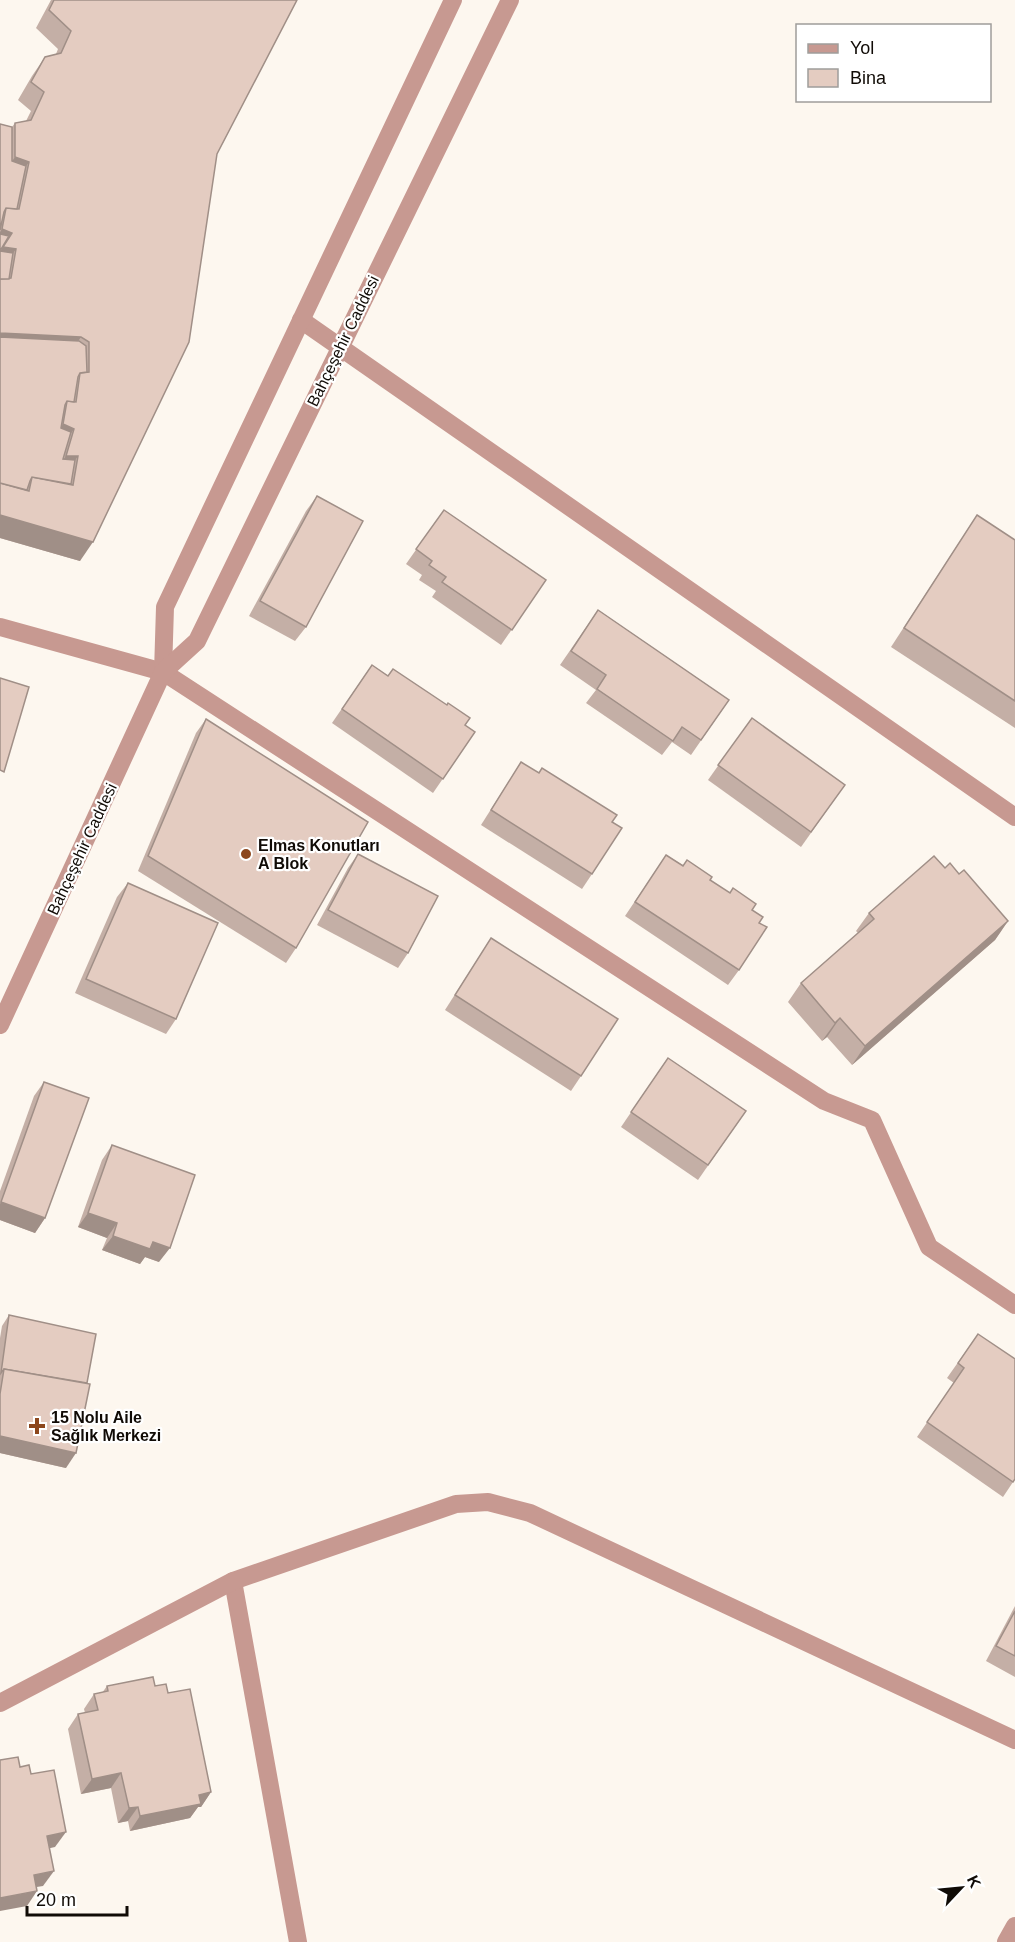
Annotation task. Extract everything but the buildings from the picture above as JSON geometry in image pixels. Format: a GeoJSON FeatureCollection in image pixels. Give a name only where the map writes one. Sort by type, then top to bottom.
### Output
{"type":"FeatureCollection","features":[{"type":"Feature","properties":{"kind":"street","name":"Bahçeşehir Caddesi"},"geometry":{"type":"LineString","coordinates":[[163,672],[165,607],[453,0]]}},
{"type":"Feature","properties":{"kind":"street","name":"Bahçeşehir Caddesi"},"geometry":{"type":"LineString","coordinates":[[0,1025],[6,995],[163,672],[197,641],[510,0]]}},
{"type":"Feature","properties":{"kind":"street"},"geometry":{"type":"LineString","coordinates":[[302,320],[1015,817]]}},
{"type":"Feature","properties":{"kind":"street"},"geometry":{"type":"LineString","coordinates":[[0,627],[163,672],[824,1101],[872,1120],[929,1247],[1015,1305]]}},
{"type":"Feature","properties":{"kind":"street"},"geometry":{"type":"LineString","coordinates":[[0,1703],[233,1581],[456,1504],[488,1502],[530,1513],[1015,1740]]}},
{"type":"Feature","properties":{"kind":"street"},"geometry":{"type":"LineString","coordinates":[[233,1581],[298,1942]]}},
{"type":"Feature","properties":{"kind":"street"},"geometry":{"type":"LineString","coordinates":[[1006,1942],[1015,1926]]}},
{"type":"Feature","properties":{"kind":"place","name":"Elmas Konutları A Blok"},"geometry":{"type":"Point","coordinates":[246,854]}},
{"type":"Feature","properties":{"kind":"place","name":"15 Nolu Aile Sağlık Merkezi"},"geometry":{"type":"Point","coordinates":[37,1426]}}]}
